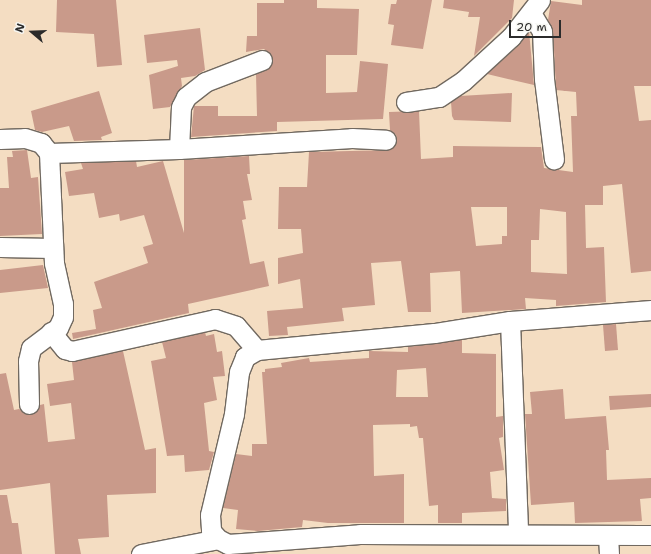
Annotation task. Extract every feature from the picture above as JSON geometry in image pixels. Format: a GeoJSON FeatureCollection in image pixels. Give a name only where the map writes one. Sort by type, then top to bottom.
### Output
{"type":"FeatureCollection","features":[{"type":"Feature","properties":{"kind":"street"},"geometry":{"type":"LineString","coordinates":[[406,102],[439,97],[463,81],[511,37],[536,7]]}},
{"type":"Feature","properties":{"kind":"street"},"geometry":{"type":"LineString","coordinates":[[536,7],[542,32],[544,79],[554,159]]}},
{"type":"Feature","properties":{"kind":"street"},"geometry":{"type":"LineString","coordinates":[[179,149],[181,107],[186,97],[205,82],[262,60]]}},
{"type":"Feature","properties":{"kind":"street"},"geometry":{"type":"LineString","coordinates":[[0,139],[25,138],[41,143],[49,153],[53,248],[63,317],[58,328],[31,348],[28,361],[28,404]]}},
{"type":"Feature","properties":{"kind":"street"},"geometry":{"type":"LineString","coordinates":[[49,153],[179,149],[352,138],[386,140]]}},
{"type":"Feature","properties":{"kind":"street"},"geometry":{"type":"LineString","coordinates":[[0,248],[53,248]]}},
{"type":"Feature","properties":{"kind":"street"},"geometry":{"type":"LineString","coordinates":[[651,310],[510,321],[434,333],[257,350],[245,357],[239,372],[234,414],[210,515],[211,531],[218,539],[228,544],[360,534],[651,535]]}},
{"type":"Feature","properties":{"kind":"street"},"geometry":{"type":"LineString","coordinates":[[51,332],[66,349],[72,351],[215,319],[236,326],[257,350]]}},
{"type":"Feature","properties":{"kind":"street"},"geometry":{"type":"LineString","coordinates":[[510,321],[518,534]]}},
{"type":"Feature","properties":{"kind":"street"},"geometry":{"type":"LineString","coordinates":[[608,535],[609,554]]}},
{"type":"Feature","properties":{"kind":"street"},"geometry":{"type":"LineString","coordinates":[[141,554],[218,539]]}},
{"type":"Feature","properties":{"kind":"building"},"geometry":{"type":"Polygon","coordinates":[[[57,0],[116,0],[122,65],[97,67],[94,34],[56,32],[57,0]]]}},
{"type":"Feature","properties":{"kind":"building"},"geometry":{"type":"Polygon","coordinates":[[[284,0],[317,0],[317,8],[359,9],[357,55],[326,55],[326,93],[357,92],[360,61],[388,64],[383,119],[277,122],[277,131],[191,137],[194,106],[218,106],[218,116],[257,116],[256,74],[270,67],[272,56],[264,49],[246,52],[247,36],[257,36],[257,3],[284,3],[284,0]]]}},
{"type":"Feature","properties":{"kind":"building"},"geometry":{"type":"Polygon","coordinates":[[[397,0],[432,0],[423,49],[391,45],[394,25],[388,24],[391,4],[396,4],[397,0]]]}},
{"type":"Feature","properties":{"kind":"building"},"geometry":{"type":"Polygon","coordinates":[[[444,0],[514,0],[512,18],[474,56],[480,17],[468,17],[469,12],[443,8],[444,0]]]}},
{"type":"Feature","properties":{"kind":"building"},"geometry":{"type":"Polygon","coordinates":[[[582,0],[651,0],[651,86],[634,86],[639,121],[651,120],[651,271],[631,273],[622,184],[603,186],[603,205],[585,205],[586,248],[604,247],[606,302],[556,306],[556,300],[525,298],[526,309],[462,313],[460,271],[430,273],[431,312],[408,312],[401,261],[371,263],[375,305],[342,308],[344,321],[287,327],[288,335],[269,336],[267,311],[303,308],[300,279],[278,284],[278,258],[303,253],[301,229],[278,229],[279,187],[307,187],[309,152],[391,150],[397,140],[396,135],[390,130],[389,112],[419,111],[421,159],[453,157],[453,146],[541,147],[544,168],[573,172],[571,116],[577,116],[576,92],[556,90],[553,31],[548,20],[551,1],[582,5],[582,0]],[[471,207],[476,246],[502,244],[502,236],[507,236],[507,207],[471,207]],[[540,209],[539,240],[531,240],[531,272],[567,274],[566,212],[540,209]]]}},
{"type":"Feature","properties":{"kind":"building"},"geometry":{"type":"Polygon","coordinates":[[[200,28],[205,70],[195,76],[181,78],[182,86],[170,107],[153,109],[149,75],[178,66],[177,60],[147,63],[144,35],[200,28]]]}},
{"type":"Feature","properties":{"kind":"building"},"geometry":{"type":"Polygon","coordinates":[[[529,31],[534,85],[487,74],[519,45],[529,31]]]}},
{"type":"Feature","properties":{"kind":"building"},"geometry":{"type":"Polygon","coordinates":[[[99,91],[112,133],[101,137],[102,140],[74,141],[69,126],[42,132],[35,130],[31,111],[99,91]]]}},
{"type":"Feature","properties":{"kind":"building"},"geometry":{"type":"Polygon","coordinates":[[[512,93],[511,122],[454,120],[452,116],[451,102],[460,96],[512,93]]]}},
{"type":"Feature","properties":{"kind":"building"},"geometry":{"type":"Polygon","coordinates":[[[27,150],[31,178],[38,177],[42,234],[0,236],[0,188],[9,188],[7,157],[13,157],[12,151],[27,150]]]}},
{"type":"Feature","properties":{"kind":"building"},"geometry":{"type":"Polygon","coordinates":[[[249,156],[250,174],[247,174],[252,200],[243,201],[246,219],[242,220],[250,264],[264,261],[269,286],[188,304],[189,313],[73,339],[72,333],[96,329],[93,310],[102,308],[94,282],[148,263],[143,247],[153,244],[144,215],[120,221],[119,214],[99,218],[94,193],[69,196],[65,172],[83,169],[81,163],[136,161],[137,167],[163,161],[184,233],[184,160],[249,156]]]}},
{"type":"Feature","properties":{"kind":"building"},"geometry":{"type":"Polygon","coordinates":[[[43,265],[48,288],[0,293],[0,270],[43,265]]]}},
{"type":"Feature","properties":{"kind":"building"},"geometry":{"type":"Polygon","coordinates":[[[616,324],[618,350],[605,351],[603,325],[616,324]]]}},
{"type":"Feature","properties":{"kind":"building"},"geometry":{"type":"Polygon","coordinates":[[[205,332],[206,336],[214,334],[217,352],[222,351],[225,376],[213,377],[217,400],[204,403],[209,451],[214,452],[209,470],[185,472],[184,455],[167,456],[151,361],[166,358],[162,342],[205,332]]]}},
{"type":"Feature","properties":{"kind":"building"},"geometry":{"type":"Polygon","coordinates":[[[462,340],[462,353],[496,354],[496,417],[503,416],[503,437],[499,438],[504,470],[490,472],[492,498],[506,499],[506,511],[462,513],[462,523],[438,523],[438,505],[429,506],[423,438],[419,438],[417,426],[410,427],[410,424],[373,425],[374,476],[404,474],[404,523],[328,523],[303,520],[302,527],[258,531],[236,529],[238,510],[223,508],[236,454],[252,456],[252,444],[267,444],[262,372],[265,372],[265,369],[282,367],[281,363],[309,358],[310,362],[369,358],[369,351],[408,352],[408,347],[462,340]],[[426,368],[397,370],[396,397],[428,397],[426,368]]]}},
{"type":"Feature","properties":{"kind":"building"},"geometry":{"type":"Polygon","coordinates":[[[123,351],[145,450],[156,448],[156,493],[107,495],[109,537],[78,539],[81,554],[55,554],[50,483],[0,490],[0,374],[6,373],[14,410],[19,409],[30,415],[35,413],[40,405],[44,404],[48,442],[75,439],[71,403],[50,406],[47,384],[74,380],[72,362],[123,351]]]}},
{"type":"Feature","properties":{"kind":"building"},"geometry":{"type":"Polygon","coordinates":[[[563,389],[565,419],[606,416],[609,450],[606,450],[607,480],[651,478],[651,498],[640,499],[642,521],[575,523],[574,502],[531,505],[525,414],[532,414],[530,392],[563,389]]]}},
{"type":"Feature","properties":{"kind":"building"},"geometry":{"type":"Polygon","coordinates":[[[651,394],[651,407],[610,410],[609,396],[651,394]]]}},
{"type":"Feature","properties":{"kind":"building"},"geometry":{"type":"Polygon","coordinates":[[[0,495],[7,495],[12,523],[18,523],[22,554],[0,554],[0,495]]]}}]}
